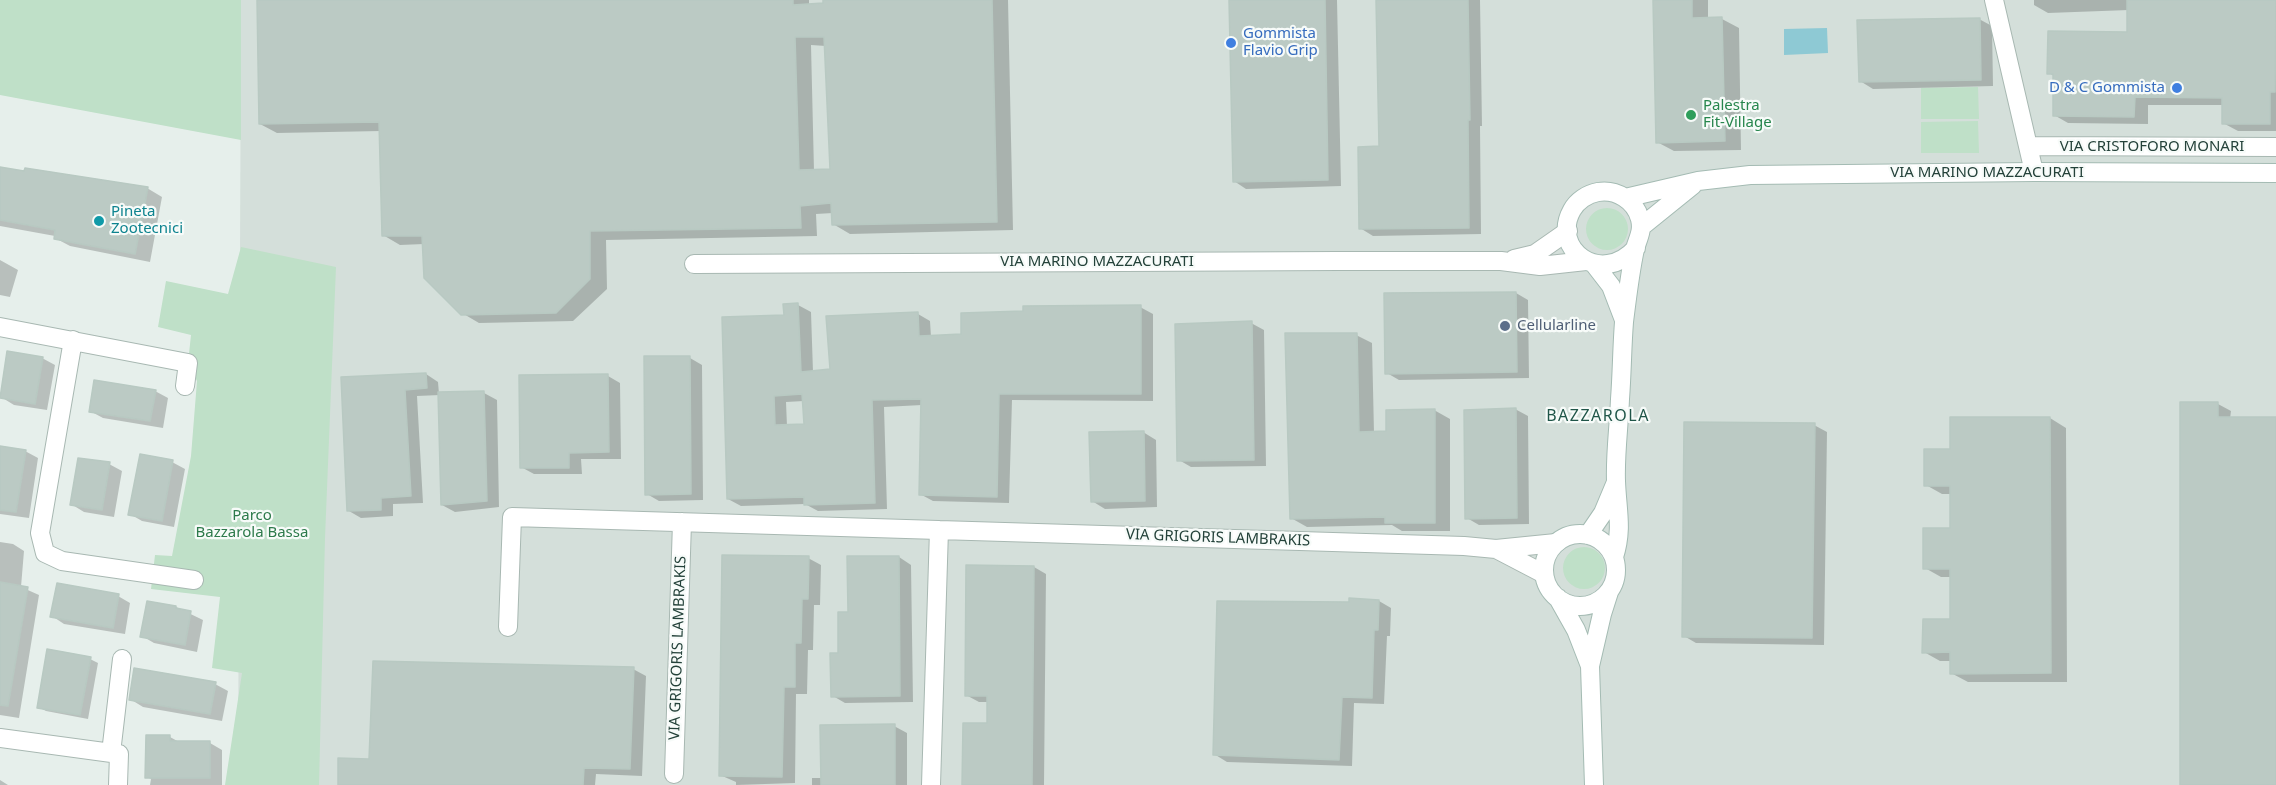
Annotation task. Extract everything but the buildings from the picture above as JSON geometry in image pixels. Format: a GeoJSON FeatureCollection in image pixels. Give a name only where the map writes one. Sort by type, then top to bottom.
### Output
{"type":"FeatureCollection","features":[{"type":"Feature","properties":{"kind":"street"},"geometry":{"type":"LineString","coordinates":[[1994,0],[2034,172]]}},
{"type":"Feature","properties":{"kind":"street","name":"VIA CRISTOFORO MONARI"},"geometry":{"type":"LineString","coordinates":[[2028,146],[2276,147]]}},
{"type":"Feature","properties":{"kind":"street","name":"VIA MARINO MAZZACURATI"},"geometry":{"type":"LineString","coordinates":[[1501,261],[1535,254],[1568,231],[1572,210],[1587,195],[1607,192],[1625,198],[1698,181],[1750,175],[2034,172],[2276,173]]}},
{"type":"Feature","properties":{"kind":"street"},"geometry":{"type":"LineString","coordinates":[[1641,227],[1698,181]]}},
{"type":"Feature","properties":{"kind":"street"},"geometry":{"type":"LineString","coordinates":[[1594,785],[1590,666],[1602,614],[1616,575],[1614,557],[1619,542],[1621,520],[1616,481],[1624,321],[1641,227],[1634,206],[1625,198]]}},
{"type":"Feature","properties":{"kind":"street"},"geometry":{"type":"LineString","coordinates":[[1568,231],[1574,248],[1611,286],[1624,321]]}},
{"type":"Feature","properties":{"kind":"street","name":"VIA MARINO MAZZACURATI"},"geometry":{"type":"LineString","coordinates":[[694,264],[1501,261],[1539,266],[1590,262],[1606,265],[1618,263],[1636,248]]}},
{"type":"Feature","properties":{"kind":"street"},"geometry":{"type":"LineString","coordinates":[[0,327],[188,363],[185,386]]}},
{"type":"Feature","properties":{"kind":"street"},"geometry":{"type":"LineString","coordinates":[[73,340],[40,533],[45,553],[62,561],[194,580]]}},
{"type":"Feature","properties":{"kind":"street"},"geometry":{"type":"LineString","coordinates":[[1588,535],[1603,513],[1616,481]]}},
{"type":"Feature","properties":{"kind":"street","name":"VIA GRIGORIS LAMBRAKIS"},"geometry":{"type":"LineString","coordinates":[[508,627],[512,517],[1464,546],[1496,549],[1556,543]]}},
{"type":"Feature","properties":{"kind":"street","name":"VIA GRIGORIS LAMBRAKIS"},"geometry":{"type":"LineString","coordinates":[[674,774],[682,522]]}},
{"type":"Feature","properties":{"kind":"street"},"geometry":{"type":"LineString","coordinates":[[931,785],[939,530]]}},
{"type":"Feature","properties":{"kind":"street"},"geometry":{"type":"LineString","coordinates":[[1609,591],[1601,600],[1590,605],[1568,604],[1551,592],[1544,574],[1545,563],[1556,543],[1576,534],[1588,535],[1603,543],[1614,557]]}},
{"type":"Feature","properties":{"kind":"street","name":"VIA GRIGORIS LAMBRAKIS"},"geometry":{"type":"LineString","coordinates":[[1496,549],[1544,574]]}},
{"type":"Feature","properties":{"kind":"street"},"geometry":{"type":"LineString","coordinates":[[1558,598],[1576,630],[1590,666]]}},
{"type":"Feature","properties":{"kind":"street"},"geometry":{"type":"LineString","coordinates":[[111,753],[122,659]]}},
{"type":"Feature","properties":{"kind":"street"},"geometry":{"type":"LineString","coordinates":[[0,738],[119,754],[118,785]]}},
{"type":"Feature","properties":{"kind":"shaded area"},"geometry":{"type":"Polygon","coordinates":[[[241,0],[2276,0],[2276,785],[238,785],[241,0]]]}},
{"type":"Feature","properties":{"kind":"green space"},"geometry":{"type":"Polygon","coordinates":[[[0,0],[241,0],[241,140],[0,95],[0,0]]]}},
{"type":"Feature","properties":{"kind":"green space"},"geometry":{"type":"Polygon","coordinates":[[[1978,87],[1979,119],[1921,119],[1921,88],[1978,87]]]}},
{"type":"Feature","properties":{"kind":"green space"},"geometry":{"type":"Polygon","coordinates":[[[1978,121],[1979,153],[1921,153],[1921,122],[1978,121]]]}},
{"type":"Feature","properties":{"kind":"green space"},"geometry":{"type":"Polygon","coordinates":[[[1607,208],[1622,214],[1628,229],[1622,244],[1607,250],[1592,244],[1586,229],[1592,214],[1607,208]]]}},
{"type":"Feature","properties":{"kind":"green space","name":"Parco Bazzarola Bassa"},"geometry":{"type":"Polygon","coordinates":[[[241,247],[336,267],[325,538],[319,785],[225,785],[242,673],[212,668],[220,597],[151,589],[155,555],[172,556],[191,456],[197,381],[188,363],[191,335],[158,327],[166,281],[228,294],[241,247]]]}},
{"type":"Feature","properties":{"kind":"green space"},"geometry":{"type":"Polygon","coordinates":[[[1584,547],[1599,553],[1605,568],[1599,583],[1584,589],[1569,583],[1563,568],[1569,553],[1584,547]]]}},
{"type":"Feature","properties":{"kind":"water"},"geometry":{"type":"Polygon","coordinates":[[[1827,28],[1828,53],[1784,55],[1784,29],[1827,28]]]}},
{"type":"Feature","properties":{"kind":"place","name":"Gommista Flavio Grip"},"geometry":{"type":"Point","coordinates":[1231,43]}},
{"type":"Feature","properties":{"kind":"place","name":"D & C Gommista"},"geometry":{"type":"Point","coordinates":[2177,88]}},
{"type":"Feature","properties":{"kind":"place","name":"Palestra Fit-Village"},"geometry":{"type":"Point","coordinates":[1691,115]}},
{"type":"Feature","properties":{"kind":"place","name":"Pineta Zootecnici"},"geometry":{"type":"Point","coordinates":[99,221]}},
{"type":"Feature","properties":{"kind":"place","name":"Cellularline"},"geometry":{"type":"Point","coordinates":[1505,326]}},
{"type":"Feature","properties":{"kind":"district","name":"BAZZAROLA"},"geometry":{"type":"Point","coordinates":[1598,416]}}]}
